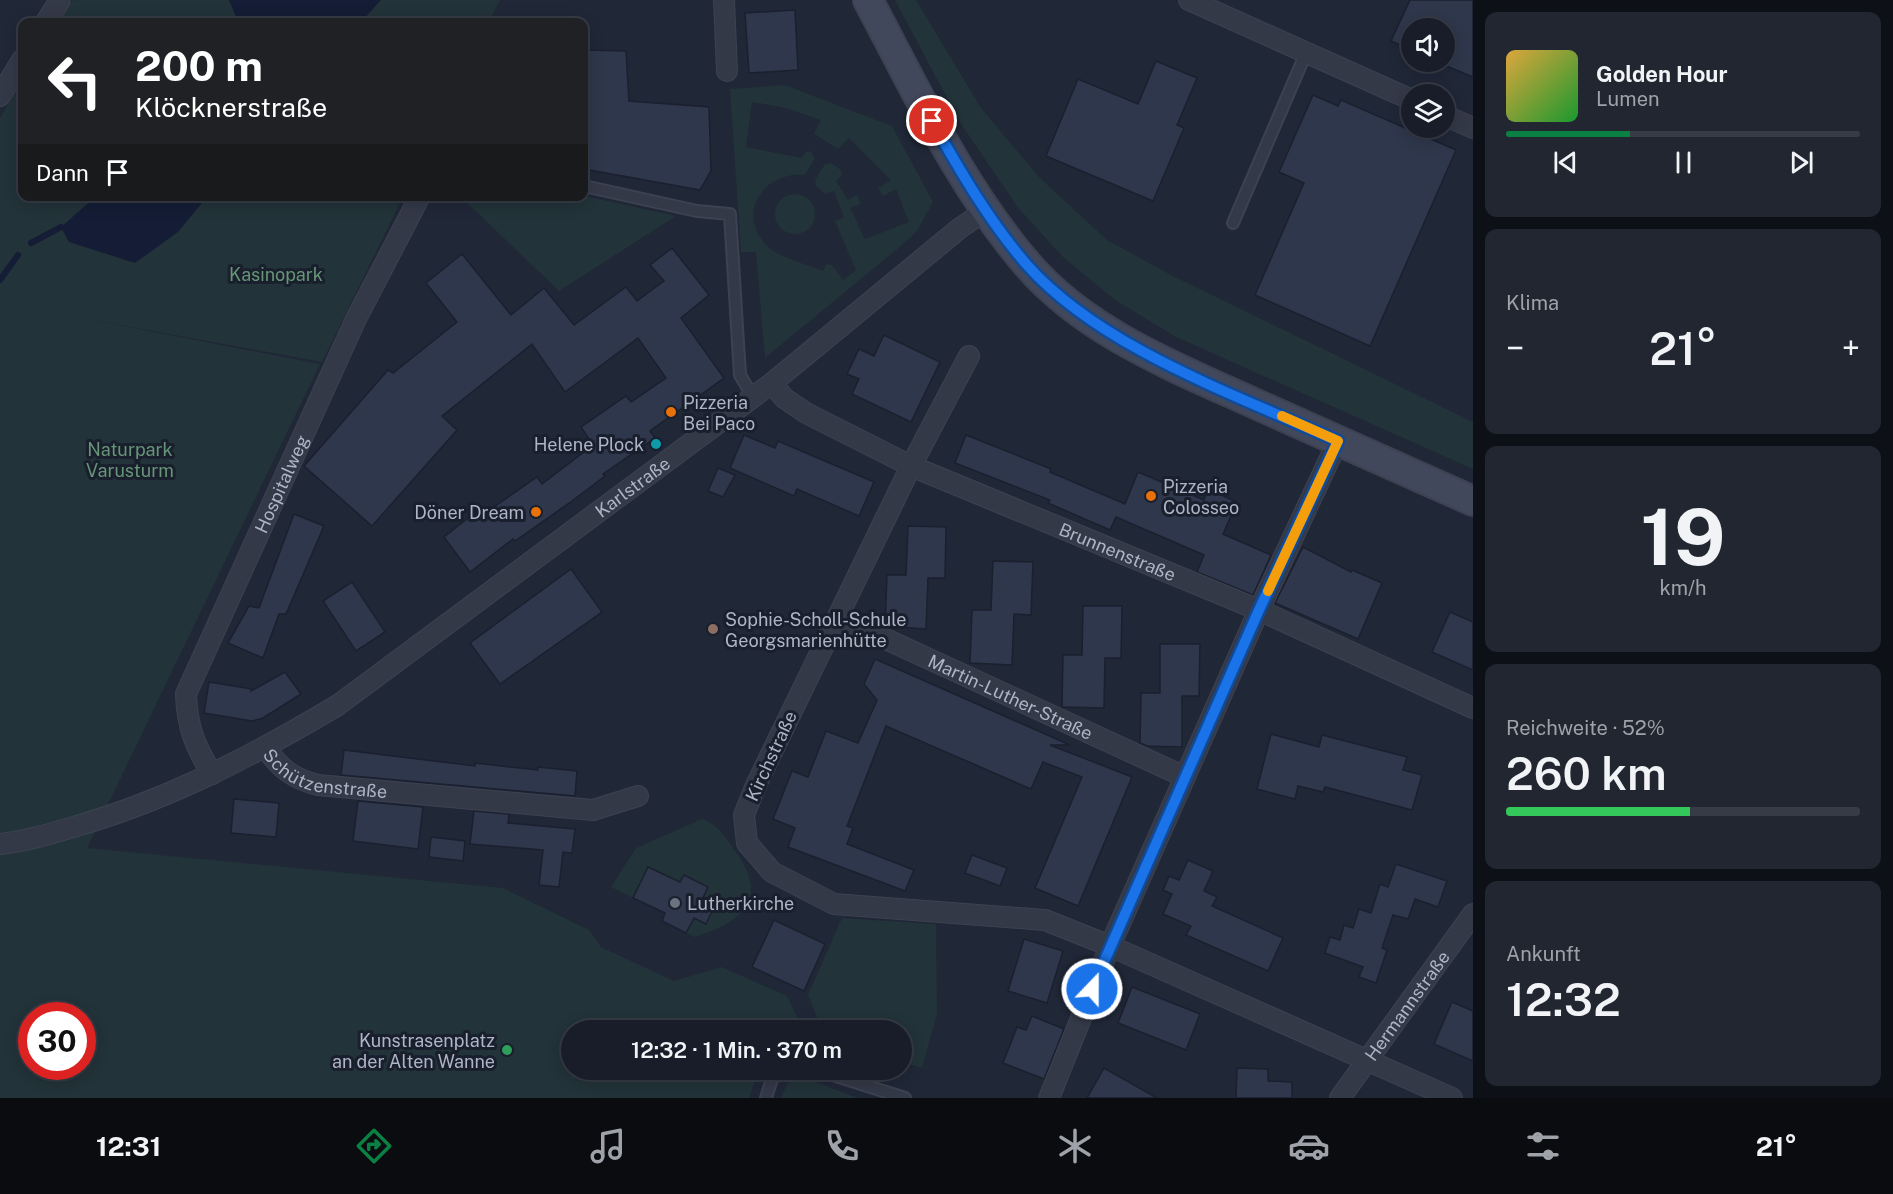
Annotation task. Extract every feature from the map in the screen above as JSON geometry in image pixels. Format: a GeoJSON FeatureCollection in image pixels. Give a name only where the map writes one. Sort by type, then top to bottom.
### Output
{"type":"FeatureCollection","features":[{"type":"Feature","properties":{"kind":"main road"},"geometry":{"type":"LineString","coordinates":[[868,0],[954,161],[985,211],[1028,266],[1092,320],[1154,358],[1473,501]]}},
{"type":"Feature","properties":{"kind":"street"},"geometry":{"type":"LineString","coordinates":[[49,18],[60,0]]}},
{"type":"Feature","properties":{"kind":"street"},"geometry":{"type":"LineString","coordinates":[[724,0],[727,71]]}},
{"type":"Feature","properties":{"kind":"street"},"geometry":{"type":"LineString","coordinates":[[1192,0],[1401,95]]}},
{"type":"Feature","properties":{"kind":"street"},"geometry":{"type":"LineString","coordinates":[[0,96],[18,67]]}},
{"type":"Feature","properties":{"kind":"street"},"geometry":{"type":"LineString","coordinates":[[1455,120],[1473,128]]}},
{"type":"Feature","properties":{"kind":"street","name":"Hospitalweg"},"geometry":{"type":"LineString","coordinates":[[212,774],[198,752],[187,722],[186,694],[356,319],[417,201]]}},
{"type":"Feature","properties":{"kind":"street","name":"Karlstraße"},"geometry":{"type":"LineString","coordinates":[[266,748],[338,705],[772,383],[960,228],[985,211]]}},
{"type":"Feature","properties":{"kind":"street","name":"Kirchstraße"},"geometry":{"type":"LineString","coordinates":[[969,356],[911,466],[756,785],[744,815],[747,843],[772,872],[834,904],[1046,920],[1368,1059],[1452,1098]]}},
{"type":"Feature","properties":{"kind":"street","name":"Brunnenstraße"},"geometry":{"type":"LineString","coordinates":[[772,383],[784,398],[807,413],[911,466],[1259,610],[1473,708]]}},
{"type":"Feature","properties":{"kind":"street"},"geometry":{"type":"LineString","coordinates":[[1049,1098],[1110,946],[1259,610],[1338,441]]}},
{"type":"Feature","properties":{"kind":"street","name":"Martin-Luther-Straße"},"geometry":{"type":"LineString","coordinates":[[838,617],[1185,777]]}},
{"type":"Feature","properties":{"kind":"street","name":"Schützenstraße"},"geometry":{"type":"LineString","coordinates":[[0,844],[27,842],[120,813],[266,748],[275,763],[296,780],[318,785],[592,810],[638,796]]}},
{"type":"Feature","properties":{"kind":"street","name":"Hermannstraße"},"geometry":{"type":"LineString","coordinates":[[1340,1098],[1473,914]]}},
{"type":"Feature","properties":{"kind":"lane"},"geometry":{"type":"LineString","coordinates":[[1233,223],[1306,53]]}},
{"type":"Feature","properties":{"kind":"lane"},"geometry":{"type":"LineString","coordinates":[[588,187],[697,211],[730,214],[740,375],[753,397]]}},
{"type":"Feature","properties":{"kind":"lane"},"geometry":{"type":"LineString","coordinates":[[766,1098],[772,1080]]}},
{"type":"Feature","properties":{"kind":"lane"},"geometry":{"type":"LineString","coordinates":[[848,1080],[905,1098]]}},
{"type":"Feature","properties":{"kind":"green space"},"geometry":{"type":"Polygon","coordinates":[[[73,0],[500,0],[491,18],[62,18],[73,0]]]}},
{"type":"Feature","properties":{"kind":"green space"},"geometry":{"type":"Polygon","coordinates":[[[895,0],[916,0],[981,108],[1040,178],[1107,240],[1173,276],[1473,422],[1473,469],[1176,337],[1115,300],[1063,257],[1019,209],[961,124],[895,0]]]}},
{"type":"Feature","properties":{"kind":"green space"},"geometry":{"type":"Polygon","coordinates":[[[785,85],[892,126],[933,202],[917,231],[902,245],[765,358],[756,252],[741,252],[730,89],[785,85]],[[752,102],[746,147],[802,158],[806,152],[811,151],[815,158],[805,175],[777,180],[758,197],[754,209],[754,221],[758,234],[767,246],[786,257],[823,271],[826,264],[832,265],[843,280],[856,270],[835,221],[844,217],[834,191],[825,194],[816,186],[815,180],[825,164],[831,163],[841,170],[842,175],[836,181],[848,200],[857,195],[861,204],[850,208],[865,239],[909,222],[896,189],[883,196],[878,188],[891,180],[849,138],[838,149],[814,134],[821,120],[786,108],[752,102]]]}},
{"type":"Feature","properties":{"kind":"green space","name":"Naturpark Varusturm"},"geometry":{"type":"Polygon","coordinates":[[[18,88],[18,201],[401,201],[322,362],[87,319],[320,364],[87,848],[503,888],[589,930],[601,947],[674,981],[722,967],[787,996],[799,1020],[561,1020],[561,1080],[755,1080],[749,1098],[0,1098],[0,118],[18,88]]]}},
{"type":"Feature","properties":{"kind":"green space"},"geometry":{"type":"Polygon","coordinates":[[[795,194],[809,200],[815,214],[809,228],[795,234],[781,228],[775,214],[781,200],[795,194]]]}},
{"type":"Feature","properties":{"kind":"green space"},"geometry":{"type":"Polygon","coordinates":[[[588,197],[676,216],[559,291],[465,201],[588,201],[588,197]]]}},
{"type":"Feature","properties":{"kind":"green space"},"geometry":{"type":"Polygon","coordinates":[[[702,819],[725,836],[746,868],[751,883],[751,895],[738,916],[712,931],[695,937],[686,933],[694,918],[706,924],[715,906],[702,900],[708,887],[684,875],[680,882],[649,867],[633,898],[611,887],[636,848],[702,819]]]}},
{"type":"Feature","properties":{"kind":"green space"},"geometry":{"type":"Polygon","coordinates":[[[842,918],[936,924],[937,1014],[922,1068],[912,1065],[912,1020],[816,1020],[808,995],[842,918]]]}},
{"type":"Feature","properties":{"kind":"green space"},"geometry":{"type":"Polygon","coordinates":[[[789,1080],[810,1080],[858,1098],[781,1098],[789,1080]]]}},
{"type":"Feature","properties":{"kind":"water"},"geometry":{"type":"Polygon","coordinates":[[[229,0],[381,0],[365,18],[236,18],[229,0]]]}},
{"type":"Feature","properties":{"kind":"water"},"geometry":{"type":"Polygon","coordinates":[[[90,201],[204,201],[178,232],[135,263],[69,242],[61,227],[90,201]]]}},
{"type":"Feature","properties":{"kind":"building"},"geometry":{"type":"Polygon","coordinates":[[[1410,0],[1473,0],[1473,77],[1455,70],[1455,18],[1402,18],[1410,0]]]}},
{"type":"Feature","properties":{"kind":"building"},"geometry":{"type":"Polygon","coordinates":[[[795,10],[798,70],[749,73],[745,13],[795,10]]]}},
{"type":"Feature","properties":{"kind":"building"},"geometry":{"type":"Polygon","coordinates":[[[1401,19],[1401,45],[1391,41],[1401,19]]]}},
{"type":"Feature","properties":{"kind":"building"},"geometry":{"type":"Polygon","coordinates":[[[588,50],[626,51],[629,101],[709,107],[711,171],[700,190],[588,170],[588,50]]]}},
{"type":"Feature","properties":{"kind":"building"},"geometry":{"type":"Polygon","coordinates":[[[1156,61],[1197,78],[1177,125],[1184,128],[1153,201],[1046,156],[1078,79],[1138,104],[1156,61]]]}},
{"type":"Feature","properties":{"kind":"building"},"geometry":{"type":"Polygon","coordinates":[[[1313,95],[1338,106],[1341,100],[1401,126],[1401,138],[1428,138],[1456,150],[1370,346],[1255,295],[1304,183],[1279,172],[1313,95]]]}},
{"type":"Feature","properties":{"kind":"building"},"geometry":{"type":"Polygon","coordinates":[[[672,248],[709,295],[681,318],[724,378],[650,431],[655,438],[603,474],[605,476],[572,501],[515,541],[513,539],[470,572],[444,537],[477,511],[481,516],[537,477],[542,484],[593,445],[581,427],[626,396],[631,402],[666,378],[638,338],[565,392],[532,344],[442,416],[457,430],[372,526],[304,466],[388,370],[393,373],[457,322],[426,283],[462,254],[511,315],[544,288],[574,325],[626,287],[637,301],[664,281],[650,265],[672,248]]]}},
{"type":"Feature","properties":{"kind":"building"},"geometry":{"type":"Polygon","coordinates":[[[884,335],[940,362],[911,422],[852,394],[859,379],[847,374],[859,349],[874,356],[884,335]]]}},
{"type":"Feature","properties":{"kind":"building"},"geometry":{"type":"Polygon","coordinates":[[[744,435],[775,448],[778,441],[874,482],[859,516],[797,489],[794,496],[730,468],[744,435]]]}},
{"type":"Feature","properties":{"kind":"building"},"geometry":{"type":"Polygon","coordinates":[[[966,435],[1051,469],[1050,472],[1125,504],[1138,472],[1204,500],[1208,489],[1237,502],[1223,534],[1271,555],[1253,595],[1197,572],[1204,555],[1116,517],[1110,530],[1048,503],[1050,500],[955,463],[966,435]]]}},
{"type":"Feature","properties":{"kind":"building"},"geometry":{"type":"Polygon","coordinates":[[[718,468],[735,475],[723,497],[708,491],[718,468]]]}},
{"type":"Feature","properties":{"kind":"building"},"geometry":{"type":"Polygon","coordinates":[[[294,514],[324,526],[286,614],[279,614],[263,658],[228,643],[249,606],[259,608],[294,514]]]}},
{"type":"Feature","properties":{"kind":"building"},"geometry":{"type":"Polygon","coordinates":[[[908,526],[946,527],[945,578],[928,578],[926,629],[885,626],[887,575],[906,575],[908,526]]]}},
{"type":"Feature","properties":{"kind":"building"},"geometry":{"type":"Polygon","coordinates":[[[1303,547],[1351,572],[1352,570],[1382,583],[1358,639],[1275,603],[1303,547]]]}},
{"type":"Feature","properties":{"kind":"building"},"geometry":{"type":"Polygon","coordinates":[[[993,561],[1033,562],[1031,615],[1014,614],[1012,665],[970,663],[972,610],[991,610],[993,561]]]}},
{"type":"Feature","properties":{"kind":"building"},"geometry":{"type":"Polygon","coordinates":[[[571,569],[602,612],[500,684],[470,643],[571,569]]]}},
{"type":"Feature","properties":{"kind":"building"},"geometry":{"type":"Polygon","coordinates":[[[352,582],[385,632],[356,651],[323,601],[352,582]]]}},
{"type":"Feature","properties":{"kind":"building"},"geometry":{"type":"Polygon","coordinates":[[[1083,606],[1122,606],[1121,658],[1105,658],[1104,708],[1062,707],[1063,655],[1082,655],[1083,606]]]}},
{"type":"Feature","properties":{"kind":"building"},"geometry":{"type":"Polygon","coordinates":[[[1450,612],[1473,622],[1473,670],[1432,652],[1450,612]]]}},
{"type":"Feature","properties":{"kind":"building"},"geometry":{"type":"Polygon","coordinates":[[[1160,644],[1200,644],[1199,696],[1182,696],[1182,747],[1147,746],[1140,743],[1141,693],[1160,693],[1160,644]]]}},
{"type":"Feature","properties":{"kind":"building"},"geometry":{"type":"Polygon","coordinates":[[[875,659],[1070,745],[1050,745],[1132,777],[1078,906],[1035,888],[1082,777],[1043,762],[1031,789],[886,726],[847,826],[853,828],[847,844],[914,870],[905,891],[788,847],[795,828],[773,819],[792,771],[808,777],[826,731],[858,743],[877,700],[864,684],[875,659]]]}},
{"type":"Feature","properties":{"kind":"building"},"geometry":{"type":"Polygon","coordinates":[[[285,672],[301,694],[263,718],[252,721],[204,713],[209,682],[252,689],[251,691],[285,672]]]}},
{"type":"Feature","properties":{"kind":"building"},"geometry":{"type":"Polygon","coordinates":[[[1271,734],[1319,747],[1322,735],[1407,757],[1403,770],[1422,775],[1412,810],[1325,787],[1323,792],[1298,786],[1295,799],[1257,789],[1271,734]]]}},
{"type":"Feature","properties":{"kind":"building"},"geometry":{"type":"Polygon","coordinates":[[[344,750],[475,766],[475,763],[538,770],[538,767],[577,771],[575,796],[341,775],[344,750]]]}},
{"type":"Feature","properties":{"kind":"building"},"geometry":{"type":"Polygon","coordinates":[[[234,799],[279,803],[276,837],[231,833],[234,799]]]}},
{"type":"Feature","properties":{"kind":"building"},"geometry":{"type":"Polygon","coordinates":[[[358,801],[423,807],[418,849],[353,841],[358,801]]]}},
{"type":"Feature","properties":{"kind":"building"},"geometry":{"type":"Polygon","coordinates":[[[474,811],[509,814],[508,823],[575,829],[572,853],[563,852],[559,887],[539,885],[543,850],[470,844],[474,811]]]}},
{"type":"Feature","properties":{"kind":"building"},"geometry":{"type":"Polygon","coordinates":[[[431,837],[465,841],[463,861],[429,857],[431,837]]]}},
{"type":"Feature","properties":{"kind":"building"},"geometry":{"type":"Polygon","coordinates":[[[972,855],[1007,868],[1000,886],[965,873],[972,855]]]}},
{"type":"Feature","properties":{"kind":"building"},"geometry":{"type":"Polygon","coordinates":[[[1188,860],[1213,871],[1204,891],[1217,897],[1212,906],[1283,938],[1268,971],[1186,935],[1191,926],[1163,914],[1172,894],[1163,890],[1169,876],[1179,880],[1188,860]]]}},
{"type":"Feature","properties":{"kind":"building"},"geometry":{"type":"Polygon","coordinates":[[[1396,864],[1447,881],[1438,907],[1415,899],[1408,919],[1393,915],[1382,948],[1387,950],[1376,983],[1359,977],[1363,967],[1325,953],[1330,937],[1340,940],[1344,925],[1353,928],[1359,909],[1371,913],[1380,884],[1388,887],[1396,864]]]}},
{"type":"Feature","properties":{"kind":"building","name":"Lutherkirche"},"geometry":{"type":"Polygon","coordinates":[[[648,867],[680,882],[684,875],[708,887],[702,900],[715,905],[706,924],[694,918],[686,933],[662,921],[665,913],[633,898],[648,867]]]}},
{"type":"Feature","properties":{"kind":"building"},"geometry":{"type":"Polygon","coordinates":[[[774,920],[825,944],[804,991],[752,967],[774,920]]]}},
{"type":"Feature","properties":{"kind":"building"},"geometry":{"type":"Polygon","coordinates":[[[1024,939],[1063,951],[1047,1003],[1008,991],[1024,939]]]}},
{"type":"Feature","properties":{"kind":"building"},"geometry":{"type":"Polygon","coordinates":[[[1132,987],[1200,1014],[1186,1050],[1118,1023],[1132,987]]]}},
{"type":"Feature","properties":{"kind":"building"},"geometry":{"type":"Polygon","coordinates":[[[1452,1002],[1473,1011],[1473,1061],[1434,1044],[1452,1002]]]}},
{"type":"Feature","properties":{"kind":"building"},"geometry":{"type":"Polygon","coordinates":[[[1032,1016],[1064,1029],[1044,1079],[1003,1063],[1017,1027],[1026,1030],[1032,1016]]]}},
{"type":"Feature","properties":{"kind":"building"},"geometry":{"type":"Polygon","coordinates":[[[1104,1068],[1157,1098],[1087,1098],[1104,1068]]]}},
{"type":"Feature","properties":{"kind":"building"},"geometry":{"type":"Polygon","coordinates":[[[1237,1068],[1268,1069],[1268,1081],[1292,1082],[1292,1098],[1236,1098],[1237,1068]]]}},
{"type":"Feature","properties":{"kind":"waterway"},"geometry":{"type":"LineString","coordinates":[[31,243],[61,227]]}},
{"type":"Feature","properties":{"kind":"waterway"},"geometry":{"type":"LineString","coordinates":[[0,280],[18,255]]}},
{"type":"Feature","properties":{"kind":"slow traffic"},"geometry":{"type":"LineString","coordinates":[[1268,591],[1338,441],[1282,416]]}},
{"type":"Feature","properties":{"kind":"place","name":"Pizzeria Bei Paco"},"geometry":{"type":"Point","coordinates":[671,412]}},
{"type":"Feature","properties":{"kind":"place","name":"Helene Plock"},"geometry":{"type":"Point","coordinates":[656,444]}},
{"type":"Feature","properties":{"kind":"place","name":"Pizzeria Colosseo"},"geometry":{"type":"Point","coordinates":[1151,496]}},
{"type":"Feature","properties":{"kind":"place","name":"Döner Dream"},"geometry":{"type":"Point","coordinates":[536,512]}},
{"type":"Feature","properties":{"kind":"place","name":"Sophie-Scholl-Schule Georgsmarienhütte"},"geometry":{"type":"Point","coordinates":[713,629]}},
{"type":"Feature","properties":{"kind":"place","name":"Lutherkirche"},"geometry":{"type":"Point","coordinates":[675,903]}},
{"type":"Feature","properties":{"kind":"place","name":"Kunstrasenplatz an der Alten Wanne"},"geometry":{"type":"Point","coordinates":[507,1050]}},
{"type":"Feature","properties":{"kind":"route"},"geometry":{"type":"LineString","coordinates":[[932,121],[985,211],[1028,266],[1066,301],[1092,320],[1154,358],[1338,441],[1259,610],[1092,989]]}},
{"type":"Feature","properties":{"kind":"park label","name":"Kasinopark"},"geometry":{"type":"Point","coordinates":[276,274]}}]}
